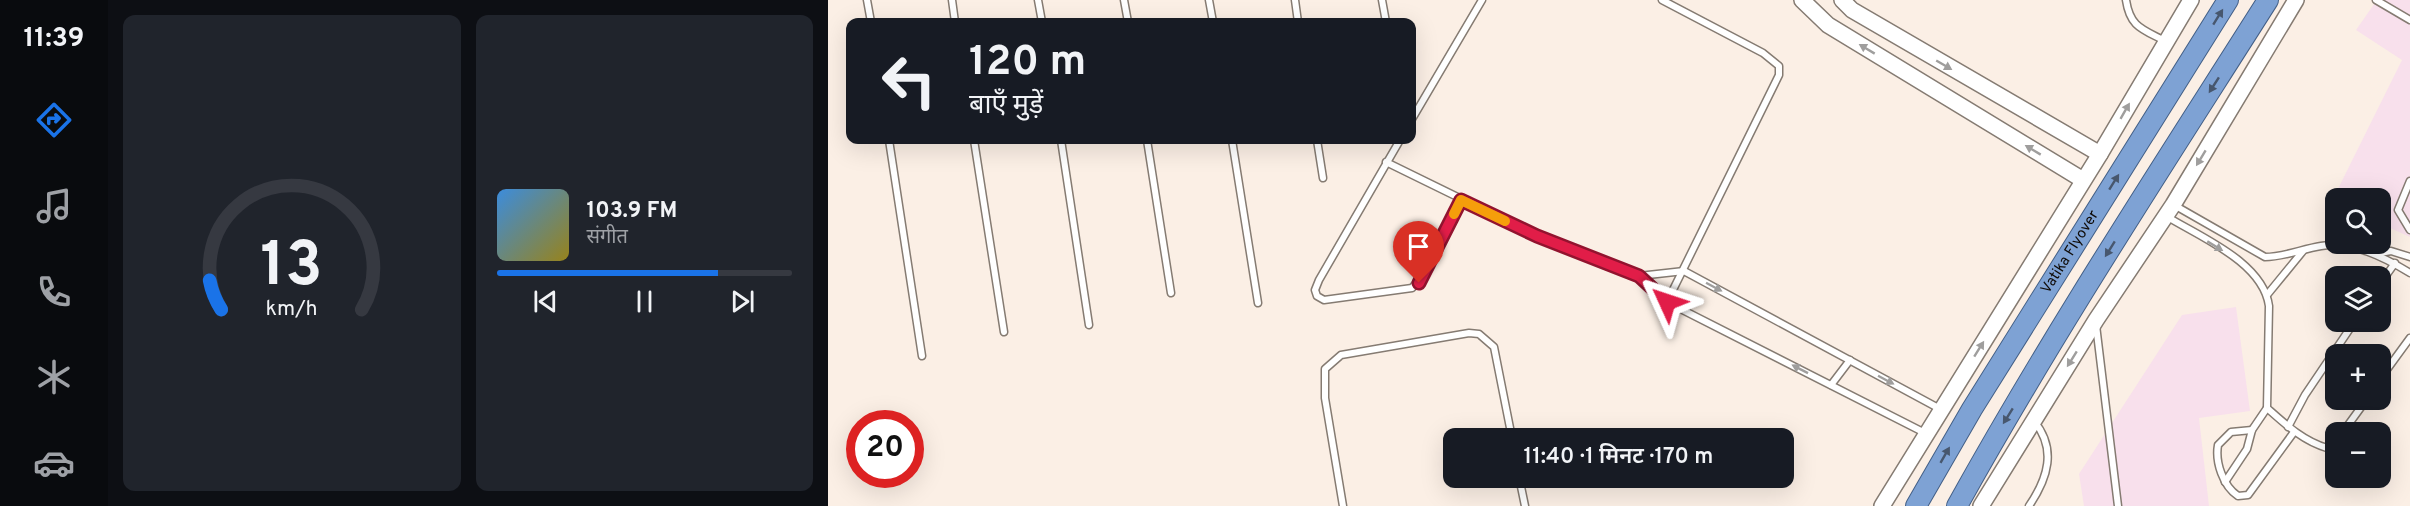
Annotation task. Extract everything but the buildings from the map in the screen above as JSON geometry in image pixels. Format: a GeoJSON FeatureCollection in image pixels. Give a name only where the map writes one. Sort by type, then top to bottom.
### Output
{"type":"FeatureCollection","features":[{"type":"Feature","properties":{"kind":"highway","name":"Vatika Flyover"},"geometry":{"type":"LineString","coordinates":[[1916,506],[1972,409],[2228,0]]}},
{"type":"Feature","properties":{"kind":"highway"},"geometry":{"type":"LineString","coordinates":[[1957,506],[1998,431],[2268,0]]}},
{"type":"Feature","properties":{"kind":"street"},"geometry":{"type":"LineString","coordinates":[[1802,0],[1828,25],[2083,180]]}},
{"type":"Feature","properties":{"kind":"street"},"geometry":{"type":"LineString","coordinates":[[1842,0],[1852,10],[1937,62],[2100,154]]}},
{"type":"Feature","properties":{"kind":"street"},"geometry":{"type":"LineString","coordinates":[[1882,506],[2100,154],[2191,0]]}},
{"type":"Feature","properties":{"kind":"street"},"geometry":{"type":"LineString","coordinates":[[1981,506],[2096,320],[2169,210],[2296,0]]}},
{"type":"Feature","properties":{"kind":"lane"},"geometry":{"type":"LineString","coordinates":[[867,0],[870,18]]}},
{"type":"Feature","properties":{"kind":"lane"},"geometry":{"type":"LineString","coordinates":[[952,0],[955,18]]}},
{"type":"Feature","properties":{"kind":"lane"},"geometry":{"type":"LineString","coordinates":[[1038,0],[1041,18]]}},
{"type":"Feature","properties":{"kind":"lane"},"geometry":{"type":"LineString","coordinates":[[1124,0],[1127,18]]}},
{"type":"Feature","properties":{"kind":"lane"},"geometry":{"type":"LineString","coordinates":[[1209,0],[1212,18]]}},
{"type":"Feature","properties":{"kind":"lane"},"geometry":{"type":"LineString","coordinates":[[1295,0],[1297,18]]}},
{"type":"Feature","properties":{"kind":"lane"},"geometry":{"type":"LineString","coordinates":[[1382,0],[1385,18]]}},
{"type":"Feature","properties":{"kind":"lane"},"geometry":{"type":"LineString","coordinates":[[1416,112],[1482,0]]}},
{"type":"Feature","properties":{"kind":"lane"},"geometry":{"type":"LineString","coordinates":[[1662,0],[1763,53],[1779,66],[1779,75],[1667,302]]}},
{"type":"Feature","properties":{"kind":"lane"},"geometry":{"type":"LineString","coordinates":[[2126,0],[2128,16],[2134,23],[2165,41]]}},
{"type":"Feature","properties":{"kind":"lane"},"geometry":{"type":"LineString","coordinates":[[2376,0],[2410,20]]}},
{"type":"Feature","properties":{"kind":"lane"},"geometry":{"type":"LineString","coordinates":[[890,144],[922,356]]}},
{"type":"Feature","properties":{"kind":"lane"},"geometry":{"type":"LineString","coordinates":[[975,144],[1004,332]]}},
{"type":"Feature","properties":{"kind":"lane"},"geometry":{"type":"LineString","coordinates":[[1062,144],[1089,325]]}},
{"type":"Feature","properties":{"kind":"lane"},"geometry":{"type":"LineString","coordinates":[[1148,144],[1172,293]]}},
{"type":"Feature","properties":{"kind":"lane"},"geometry":{"type":"LineString","coordinates":[[1233,144],[1258,303]]}},
{"type":"Feature","properties":{"kind":"lane"},"geometry":{"type":"LineString","coordinates":[[1318,144],[1323,178]]}},
{"type":"Feature","properties":{"kind":"lane"},"geometry":{"type":"LineString","coordinates":[[1397,144],[1318,280],[1315,290],[1317,296],[1324,300],[1412,288],[1423,275],[1461,200]]}},
{"type":"Feature","properties":{"kind":"lane"},"geometry":{"type":"LineString","coordinates":[[1386,162],[1537,236],[1639,276],[1667,302],[1927,434]]}},
{"type":"Feature","properties":{"kind":"lane"},"geometry":{"type":"LineString","coordinates":[[2410,180],[2398,210],[2410,230]]}},
{"type":"Feature","properties":{"kind":"lane"},"geometry":{"type":"LineString","coordinates":[[2169,210],[2265,257],[2325,247]]}},
{"type":"Feature","properties":{"kind":"lane"},"geometry":{"type":"LineString","coordinates":[[2169,210],[2246,266],[2267,294],[2267,408],[2252,430],[2250,442],[2225,482]]}},
{"type":"Feature","properties":{"kind":"lane"},"geometry":{"type":"LineString","coordinates":[[2267,294],[2304,250]]}},
{"type":"Feature","properties":{"kind":"lane"},"geometry":{"type":"LineString","coordinates":[[2391,251],[2410,257]]}},
{"type":"Feature","properties":{"kind":"lane"},"geometry":{"type":"LineString","coordinates":[[2374,254],[2395,263],[2410,273]]}},
{"type":"Feature","properties":{"kind":"lane"},"geometry":{"type":"LineString","coordinates":[[2391,269],[2395,263]]}},
{"type":"Feature","properties":{"kind":"lane"},"geometry":{"type":"LineString","coordinates":[[1639,276],[1684,271],[1942,410]]}},
{"type":"Feature","properties":{"kind":"lane"},"geometry":{"type":"LineString","coordinates":[[2096,320],[2118,506]]}},
{"type":"Feature","properties":{"kind":"lane"},"geometry":{"type":"LineString","coordinates":[[2252,430],[2231,432],[2220,440],[2217,452],[2225,482],[2238,496],[2248,495],[2291,429],[2305,395],[2348,332]]}},
{"type":"Feature","properties":{"kind":"lane"},"geometry":{"type":"LineString","coordinates":[[1343,506],[1325,398],[1325,369],[1341,355],[1468,333],[1479,334],[1494,347],[1510,428]]}},
{"type":"Feature","properties":{"kind":"lane"},"geometry":{"type":"LineString","coordinates":[[2391,364],[2410,338]]}},
{"type":"Feature","properties":{"kind":"lane"},"geometry":{"type":"LineString","coordinates":[[1831,385],[1850,360]]}},
{"type":"Feature","properties":{"kind":"lane"},"geometry":{"type":"LineString","coordinates":[[2267,408],[2291,429],[2325,447]]}},
{"type":"Feature","properties":{"kind":"lane"},"geometry":{"type":"LineString","coordinates":[[2029,506],[2042,486],[2049,456],[2041,430],[2034,420]]}},
{"type":"Feature","properties":{"kind":"lane"},"geometry":{"type":"LineString","coordinates":[[1521,488],[1525,506]]}},
{"type":"Feature","properties":{"kind":"shaded area"},"geometry":{"type":"Polygon","coordinates":[[[2377,0],[2410,0],[2410,237],[2391,228],[2391,188],[2338,188],[2402,60],[2356,30],[2377,0]]]}},
{"type":"Feature","properties":{"kind":"shaded area"},"geometry":{"type":"Polygon","coordinates":[[[2236,307],[2250,411],[2199,418],[2209,506],[2084,506],[2079,474],[2182,315],[2236,307]]]}},
{"type":"Feature","properties":{"kind":"slow traffic"},"geometry":{"type":"LineString","coordinates":[[1454,214],[1461,200],[1505,221]]}},
{"type":"Feature","properties":{"kind":"route"},"geometry":{"type":"LineString","coordinates":[[1419,283],[1461,200],[1537,236],[1639,276],[1667,302]]}}]}
